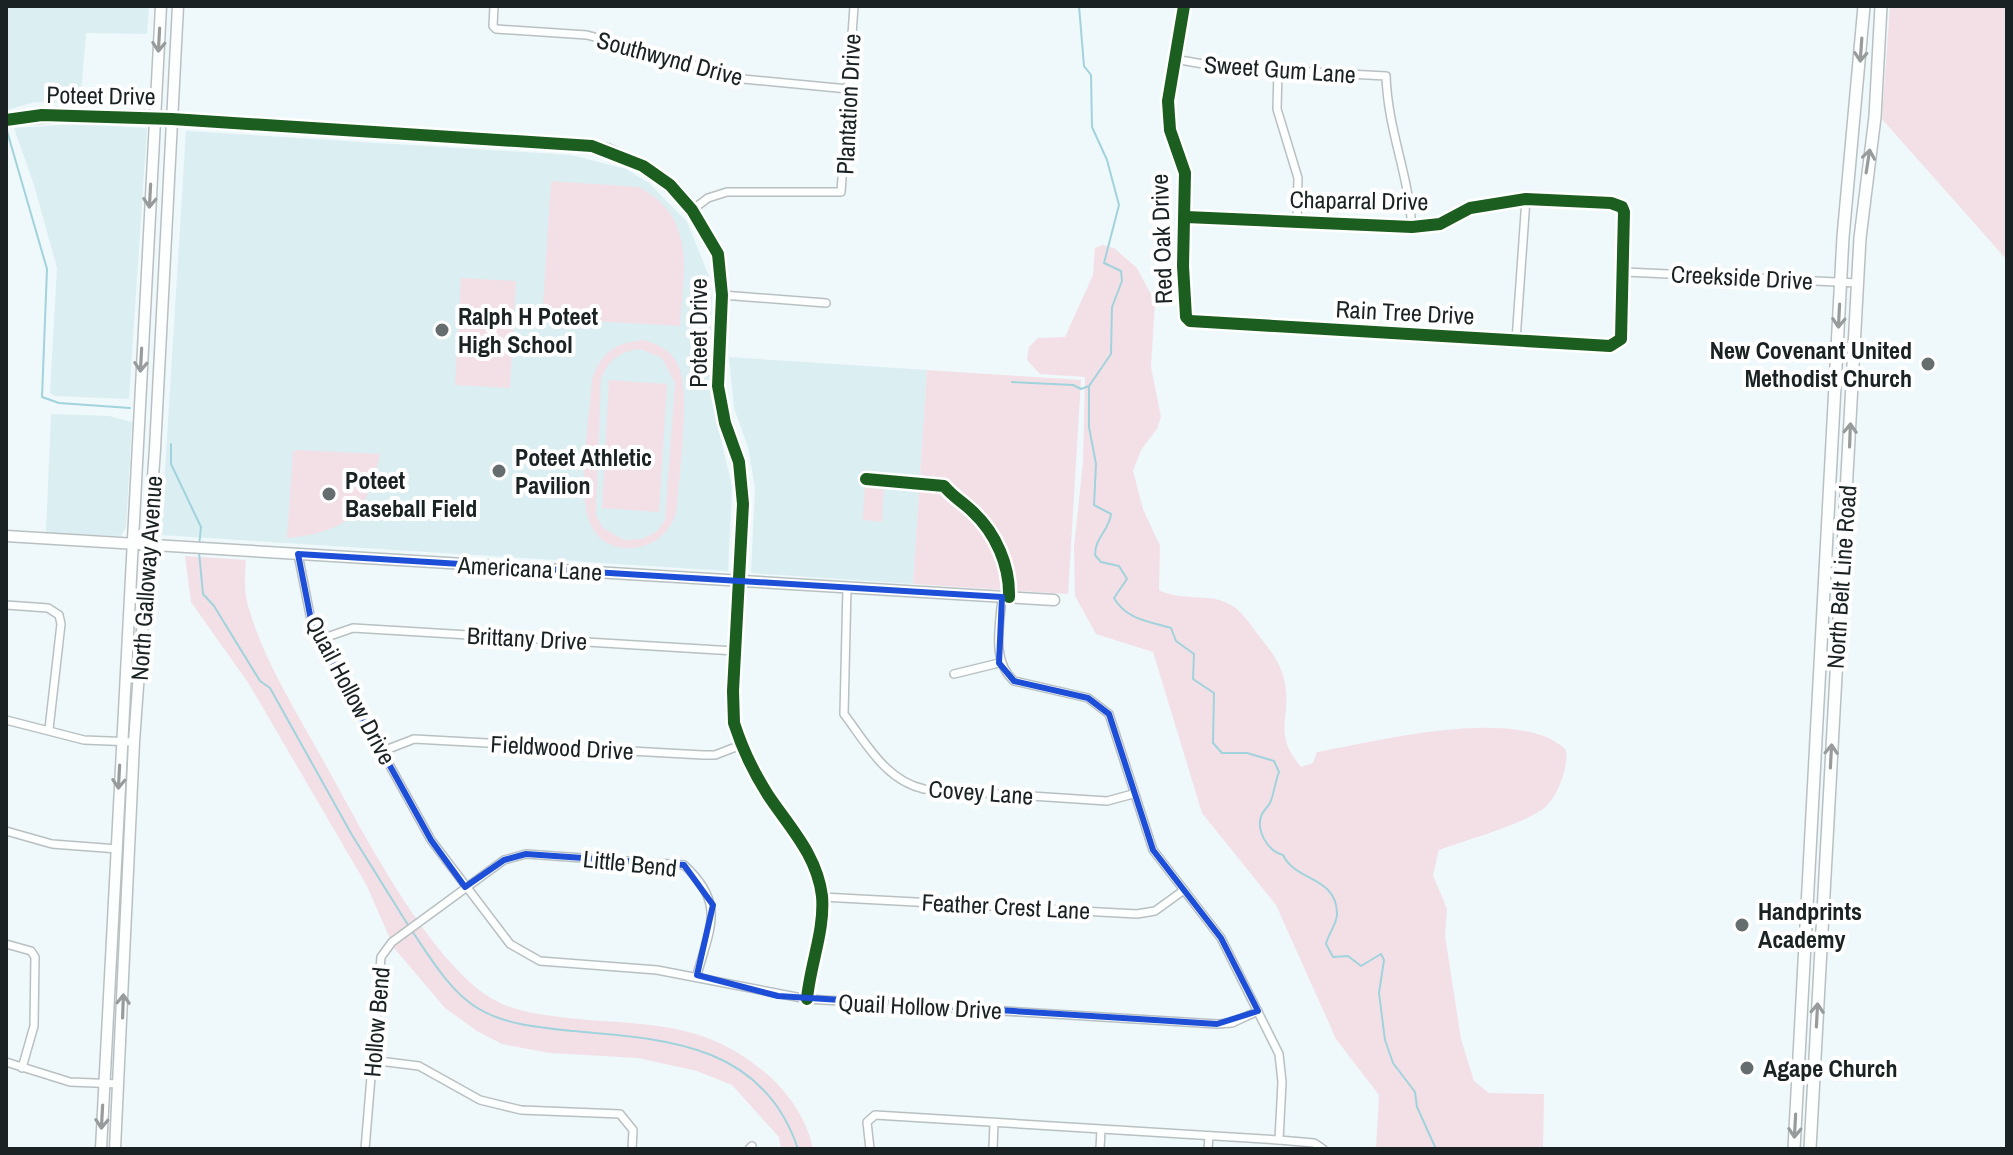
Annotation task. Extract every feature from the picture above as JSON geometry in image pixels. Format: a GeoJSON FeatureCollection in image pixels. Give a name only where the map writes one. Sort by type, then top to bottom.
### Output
{"type":"FeatureCollection","features":[{"type":"Feature","properties":{"kind":"main road","name":"North Galloway Avenue"},"geometry":{"type":"LineString","coordinates":[[101,1149],[130,544],[161,6]]}},
{"type":"Feature","properties":{"kind":"main road","name":"North Galloway Avenue"},"geometry":{"type":"LineString","coordinates":[[115,1149],[134,742],[157,427],[178,6]]}},
{"type":"Feature","properties":{"kind":"main road"},"geometry":{"type":"LineString","coordinates":[[1864,10],[1881,10]]}},
{"type":"Feature","properties":{"kind":"main road","name":"North Belt Line Road"},"geometry":{"type":"LineString","coordinates":[[1794,1149],[1840,283],[1864,10]]}},
{"type":"Feature","properties":{"kind":"main road","name":"North Belt Line Road"},"geometry":{"type":"LineString","coordinates":[[1810,1149],[1858,283],[1881,10]]}},
{"type":"Feature","properties":{"kind":"main road","name":"Poteet Drive"},"geometry":{"type":"LineString","coordinates":[[6,120],[42,115],[154,118],[592,146],[643,166],[670,185],[692,210],[718,254],[722,295],[718,386],[725,423],[741,473],[739,581]]}},
{"type":"Feature","properties":{"kind":"main road"},"geometry":{"type":"LineString","coordinates":[[149,221],[167,222]]}},
{"type":"Feature","properties":{"kind":"main road"},"geometry":{"type":"LineString","coordinates":[[143,324],[161,325]]}},
{"type":"Feature","properties":{"kind":"main road"},"geometry":{"type":"LineString","coordinates":[[1834,400],[1851,401]]}},
{"type":"Feature","properties":{"kind":"main road"},"geometry":{"type":"LineString","coordinates":[[137,426],[157,427]]}},
{"type":"Feature","properties":{"kind":"main road"},"geometry":{"type":"LineString","coordinates":[[1828,512],[1845,513]]}},
{"type":"Feature","properties":{"kind":"main road","name":"Americana Lane"},"geometry":{"type":"LineString","coordinates":[[6,536],[1054,600]]}},
{"type":"Feature","properties":{"kind":"main road"},"geometry":{"type":"LineString","coordinates":[[1817,692],[1834,687]]}},
{"type":"Feature","properties":{"kind":"main road"},"geometry":{"type":"LineString","coordinates":[[1806,913],[1822,914]]}},
{"type":"Feature","properties":{"kind":"main road"},"geometry":{"type":"LineString","coordinates":[[1799,1048],[1815,1049]]}},
{"type":"Feature","properties":{"kind":"street","name":"Southwynd Drive"},"geometry":{"type":"LineString","coordinates":[[494,6],[493,26],[502,30],[587,35],[621,42],[743,79],[848,89]]}},
{"type":"Feature","properties":{"kind":"street","name":"Plantation Drive"},"geometry":{"type":"LineString","coordinates":[[692,210],[708,198],[727,192],[841,192],[854,6]]}},
{"type":"Feature","properties":{"kind":"street","name":"Red Oak Drive"},"geometry":{"type":"LineString","coordinates":[[1184,9],[1168,101],[1170,130],[1185,173],[1183,266],[1186,317],[1190,321]]}},
{"type":"Feature","properties":{"kind":"street","name":"Sweet Gum Lane"},"geometry":{"type":"LineString","coordinates":[[1174,59],[1221,67],[1386,76],[1388,114],[1407,174],[1412,227]]}},
{"type":"Feature","properties":{"kind":"street"},"geometry":{"type":"LineString","coordinates":[[1278,70],[1277,109],[1298,178],[1297,221]]}},
{"type":"Feature","properties":{"kind":"street"},"geometry":{"type":"LineString","coordinates":[[1516,340],[1526,199]]}},
{"type":"Feature","properties":{"kind":"street","name":"Chaparral Drive"},"geometry":{"type":"LineString","coordinates":[[1186,217],[1412,227],[1440,224],[1470,208],[1526,199],[1611,203],[1622,207],[1625,272]]}},
{"type":"Feature","properties":{"kind":"street","name":"Creekside Drive"},"geometry":{"type":"LineString","coordinates":[[1625,272],[1858,283]]}},
{"type":"Feature","properties":{"kind":"street","name":"Rain Tree Drive"},"geometry":{"type":"LineString","coordinates":[[1190,321],[1618,344],[1621,339],[1625,272]]}},
{"type":"Feature","properties":{"kind":"street"},"geometry":{"type":"LineString","coordinates":[[722,295],[826,303]]}},
{"type":"Feature","properties":{"kind":"street","name":"Quail Hollow Drive"},"geometry":{"type":"LineString","coordinates":[[298,554],[312,625],[431,840],[510,944],[540,961],[697,975],[778,996],[807,999],[1217,1024],[1232,1023],[1258,1011]]}},
{"type":"Feature","properties":{"kind":"street","name":"Poteet Drive"},"geometry":{"type":"LineString","coordinates":[[739,581],[734,723],[741,745],[767,794],[806,847],[822,897],[807,999]]}},
{"type":"Feature","properties":{"kind":"street","name":"Covey Lane"},"geometry":{"type":"LineString","coordinates":[[847,587],[844,714],[894,776],[906,785],[924,789],[1107,801],[1133,794]]}},
{"type":"Feature","properties":{"kind":"street"},"geometry":{"type":"LineString","coordinates":[[1002,597],[999,663],[1014,681],[1088,698],[1099,705],[1114,726],[1153,850],[1221,938],[1279,1054],[1282,1082],[1279,1140]]}},
{"type":"Feature","properties":{"kind":"street"},"geometry":{"type":"LineString","coordinates":[[6,605],[48,608],[59,615],[61,624],[49,729]]}},
{"type":"Feature","properties":{"kind":"street","name":"Brittany Drive"},"geometry":{"type":"LineString","coordinates":[[321,639],[353,628],[735,651]]}},
{"type":"Feature","properties":{"kind":"street"},"geometry":{"type":"LineString","coordinates":[[954,674],[999,663]]}},
{"type":"Feature","properties":{"kind":"street"},"geometry":{"type":"LineString","coordinates":[[6,720],[84,740],[134,742]]}},
{"type":"Feature","properties":{"kind":"street","name":"Fieldwood Drive"},"geometry":{"type":"LineString","coordinates":[[383,751],[414,739],[703,755],[715,755],[741,745]]}},
{"type":"Feature","properties":{"kind":"street"},"geometry":{"type":"LineString","coordinates":[[6,831],[52,844],[131,850]]}},
{"type":"Feature","properties":{"kind":"street","name":"Little Bend"},"geometry":{"type":"LineString","coordinates":[[465,887],[504,860],[526,854],[684,865],[708,893],[713,905],[697,975]]}},
{"type":"Feature","properties":{"kind":"street","name":"Hollow Bend"},"geometry":{"type":"LineString","coordinates":[[365,1149],[378,965],[385,948],[465,887]]}},
{"type":"Feature","properties":{"kind":"street","name":"Feather Crest Lane"},"geometry":{"type":"LineString","coordinates":[[822,897],[1137,914],[1155,911],[1184,890]]}},
{"type":"Feature","properties":{"kind":"street"},"geometry":{"type":"LineString","coordinates":[[6,944],[31,951],[35,957],[34,1026],[22,1068]]}},
{"type":"Feature","properties":{"kind":"street"},"geometry":{"type":"LineString","coordinates":[[371,1060],[419,1066],[480,1100],[521,1110],[620,1114],[633,1130],[632,1149]]}},
{"type":"Feature","properties":{"kind":"street"},"geometry":{"type":"LineString","coordinates":[[6,1062],[70,1082],[119,1084]]}},
{"type":"Feature","properties":{"kind":"street"},"geometry":{"type":"LineString","coordinates":[[870,1149],[867,1127],[870,1118],[1279,1140],[1314,1143],[1323,1149]]}},
{"type":"Feature","properties":{"kind":"street"},"geometry":{"type":"LineString","coordinates":[[993,1149],[994,1123]]}},
{"type":"Feature","properties":{"kind":"street"},"geometry":{"type":"LineString","coordinates":[[1100,1149],[1101,1130]]}},
{"type":"Feature","properties":{"kind":"street"},"geometry":{"type":"LineString","coordinates":[[1208,1149],[1209,1136]]}},
{"type":"Feature","properties":{"kind":"highlighted area"},"geometry":{"type":"Polygon","coordinates":[[[298,554],[1002,597],[999,663],[1014,681],[1088,698],[1109,714],[1153,850],[1221,938],[1258,1011],[1217,1024],[778,996],[697,975],[713,905],[684,865],[526,854],[504,860],[465,887],[431,840],[312,625],[298,554]]]}},
{"type":"Feature","properties":{"kind":"shaded area"},"geometry":{"type":"Polygon","coordinates":[[[6,6],[149,6],[147,34],[86,33],[80,103],[35,102],[6,110],[6,6]]]}},
{"type":"Feature","properties":{"kind":"shaded area"},"geometry":{"type":"Polygon","coordinates":[[[1890,6],[2007,6],[2007,260],[1882,119],[1890,6]]]}},
{"type":"Feature","properties":{"kind":"shaded area"},"geometry":{"type":"Polygon","coordinates":[[[74,124],[147,128],[129,399],[55,396],[50,393],[57,268],[14,128],[74,124]]]}},
{"type":"Feature","properties":{"kind":"shaded area","name":"Ralph H Poteet High School"},"geometry":{"type":"Polygon","coordinates":[[[186,131],[571,155],[626,169],[649,183],[687,222],[708,274],[712,298],[709,388],[732,487],[728,571],[161,535],[186,131]]]}},
{"type":"Feature","properties":{"kind":"shaded area"},"geometry":{"type":"Polygon","coordinates":[[[551,181],[639,187],[671,214],[683,248],[680,326],[560,319],[551,315],[543,304],[551,181]]]}},
{"type":"Feature","properties":{"kind":"shaded area"},"geometry":{"type":"Polygon","coordinates":[[[1103,245],[1114,248],[1137,268],[1155,302],[1151,367],[1161,417],[1157,429],[1141,450],[1133,471],[1143,509],[1160,546],[1159,590],[1176,596],[1222,601],[1235,607],[1248,621],[1273,654],[1282,672],[1286,692],[1287,744],[1301,767],[1313,763],[1317,752],[1446,730],[1515,730],[1544,736],[1566,750],[1560,784],[1546,807],[1516,823],[1439,850],[1433,875],[1447,909],[1445,936],[1461,1039],[1474,1081],[1489,1093],[1544,1094],[1543,1149],[1376,1149],[1379,1095],[1336,1039],[1276,905],[1202,813],[1153,652],[1096,634],[1075,596],[1074,547],[1083,462],[1085,377],[1040,374],[1027,360],[1029,347],[1038,338],[1065,337],[1093,275],[1095,248],[1103,245]]]}},
{"type":"Feature","properties":{"kind":"shaded area"},"geometry":{"type":"Polygon","coordinates":[[[461,278],[516,281],[510,388],[455,385],[461,278]]]}},
{"type":"Feature","properties":{"kind":"shaded area"},"geometry":{"type":"Polygon","coordinates":[[[644,340],[668,352],[682,377],[684,412],[677,507],[672,523],[662,536],[634,548],[618,547],[605,541],[594,530],[587,514],[584,484],[592,379],[600,362],[611,350],[625,343],[644,340]],[[640,349],[626,352],[611,362],[601,379],[596,515],[603,528],[624,540],[642,539],[656,532],[665,520],[675,383],[662,358],[640,349]]]}},
{"type":"Feature","properties":{"kind":"shaded area"},"geometry":{"type":"Polygon","coordinates":[[[729,357],[927,370],[913,584],[751,573],[755,488],[748,447],[734,408],[729,357]]]}},
{"type":"Feature","properties":{"kind":"shaded area"},"geometry":{"type":"Polygon","coordinates":[[[927,370],[1081,380],[1068,594],[913,584],[927,370]]]}},
{"type":"Feature","properties":{"kind":"shaded area"},"geometry":{"type":"Polygon","coordinates":[[[609,380],[667,384],[659,512],[602,508],[609,380]]]}},
{"type":"Feature","properties":{"kind":"shaded area"},"geometry":{"type":"Polygon","coordinates":[[[51,414],[109,416],[132,422],[126,527],[121,536],[46,533],[51,414]]]}},
{"type":"Feature","properties":{"kind":"shaded area","name":"Poteet Baseball Field"},"geometry":{"type":"Polygon","coordinates":[[[293,452],[380,454],[369,492],[352,516],[325,531],[287,538],[293,452]]]}},
{"type":"Feature","properties":{"kind":"shaded area"},"geometry":{"type":"Polygon","coordinates":[[[865,480],[884,481],[882,522],[863,520],[865,480]]]}},
{"type":"Feature","properties":{"kind":"shaded area"},"geometry":{"type":"Polygon","coordinates":[[[185,556],[246,560],[247,602],[261,643],[280,683],[399,893],[423,928],[473,985],[498,1002],[523,1011],[670,1028],[716,1041],[739,1053],[779,1086],[801,1115],[813,1149],[781,1149],[779,1137],[732,1085],[697,1071],[638,1058],[550,1053],[502,1044],[445,1008],[394,948],[367,886],[249,684],[191,602],[185,556]]]}},
{"type":"Feature","properties":{"kind":"waterway"},"geometry":{"type":"LineString","coordinates":[[1079,6],[1084,66],[1091,75],[1092,127],[1107,160],[1119,205],[1104,263],[1121,271],[1122,281],[1112,307],[1111,354],[1089,386],[1089,427],[1096,464],[1094,505],[1111,514],[1097,543],[1095,555],[1101,562],[1119,566],[1127,579],[1114,598],[1119,605],[1139,619],[1171,628],[1176,641],[1194,654],[1193,679],[1214,693],[1213,743],[1222,753],[1247,753],[1274,761],[1279,772],[1270,803],[1260,820],[1261,833],[1267,844],[1283,855],[1289,864],[1330,892],[1337,917],[1326,944],[1333,957],[1348,956],[1361,966],[1381,954],[1384,960],[1379,993],[1385,1040],[1393,1063],[1415,1092],[1417,1107],[1436,1149]]}},
{"type":"Feature","properties":{"kind":"waterway"},"geometry":{"type":"LineString","coordinates":[[7,131],[47,269],[42,397],[59,403],[130,408]]}},
{"type":"Feature","properties":{"kind":"waterway"},"geometry":{"type":"LineString","coordinates":[[1012,382],[1073,385],[1081,389],[1089,386]]}},
{"type":"Feature","properties":{"kind":"waterway"},"geometry":{"type":"LineString","coordinates":[[171,444],[171,464],[201,527],[199,546]]}},
{"type":"Feature","properties":{"kind":"waterway"},"geometry":{"type":"LineString","coordinates":[[199,552],[203,594],[214,606],[260,681],[270,688],[352,835],[408,925]]}},
{"type":"Feature","properties":{"kind":"waterway"},"geometry":{"type":"LineString","coordinates":[[412,931],[450,984],[469,1002],[490,1014],[537,1027],[676,1044],[708,1054],[736,1068],[761,1087],[782,1114],[798,1149]]}},
{"type":"Feature","properties":{"kind":"cycle path"},"geometry":{"type":"LineString","coordinates":[[1184,6],[1168,101],[1170,130],[1185,173],[1183,266],[1186,317],[1190,321],[1610,346],[1621,339],[1624,212],[1622,207],[1611,203],[1526,199],[1470,208],[1440,224],[1412,227],[1186,217]]}},
{"type":"Feature","properties":{"kind":"cycle path"},"geometry":{"type":"LineString","coordinates":[[6,120],[42,115],[172,119],[592,146],[643,166],[670,185],[692,210],[718,254],[722,295],[718,386],[725,423],[739,462],[743,504],[734,723],[758,778],[809,855],[819,881],[821,922],[807,999]]}},
{"type":"Feature","properties":{"kind":"cycle path"},"geometry":{"type":"LineString","coordinates":[[866,479],[944,486],[981,520],[995,540],[1007,574],[1009,597]]}},
{"type":"Feature","properties":{"kind":"place","name":"Ralph H Poteet High School"},"geometry":{"type":"Point","coordinates":[442,330]}},
{"type":"Feature","properties":{"kind":"place","name":"New Covenant United Methodist Church"},"geometry":{"type":"Point","coordinates":[1928,364]}},
{"type":"Feature","properties":{"kind":"place","name":"Poteet Athletic Pavilion"},"geometry":{"type":"Point","coordinates":[499,471]}},
{"type":"Feature","properties":{"kind":"place","name":"Poteet Baseball Field"},"geometry":{"type":"Point","coordinates":[329,494]}},
{"type":"Feature","properties":{"kind":"place","name":"Handprints Academy"},"geometry":{"type":"Point","coordinates":[1742,925]}},
{"type":"Feature","properties":{"kind":"place","name":"Agape Church"},"geometry":{"type":"Point","coordinates":[1747,1068]}}]}
